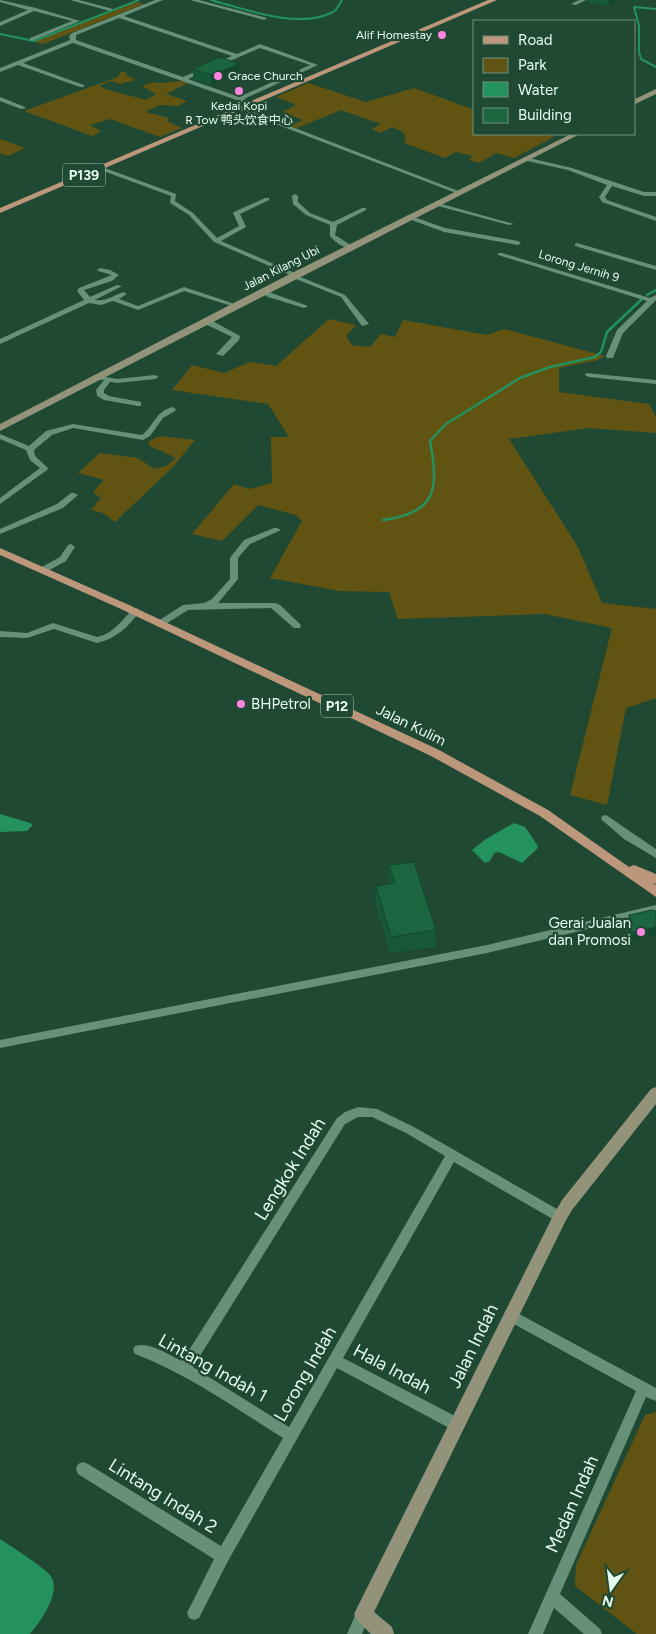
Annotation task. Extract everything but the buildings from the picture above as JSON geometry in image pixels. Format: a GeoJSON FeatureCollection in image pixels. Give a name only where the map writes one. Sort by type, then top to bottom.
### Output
{"type":"FeatureCollection","features":[{"type":"Feature","properties":{"kind":"main road","name":"P139"},"geometry":{"type":"LineString","coordinates":[[0,211],[494,0]]}},
{"type":"Feature","properties":{"kind":"main road","name":"Jalan Kulim"},"geometry":{"type":"LineString","coordinates":[[0,551],[136,611],[435,752],[544,813],[656,892]]}},
{"type":"Feature","properties":{"kind":"main road"},"geometry":{"type":"LineString","coordinates":[[617,864],[656,879]]}},
{"type":"Feature","properties":{"kind":"street"},"geometry":{"type":"LineString","coordinates":[[73,0],[110,10]]}},
{"type":"Feature","properties":{"kind":"street"},"geometry":{"type":"LineString","coordinates":[[146,0],[157,1]]}},
{"type":"Feature","properties":{"kind":"street"},"geometry":{"type":"LineString","coordinates":[[193,0],[264,18]]}},
{"type":"Feature","properties":{"kind":"street"},"geometry":{"type":"LineString","coordinates":[[574,4],[583,0]]}},
{"type":"Feature","properties":{"kind":"street"},"geometry":{"type":"LineString","coordinates":[[2,1],[77,21],[32,39]]}},
{"type":"Feature","properties":{"kind":"street"},"geometry":{"type":"LineString","coordinates":[[0,70],[118,16],[157,1]]}},
{"type":"Feature","properties":{"kind":"street"},"geometry":{"type":"LineString","coordinates":[[0,24],[34,9]]}},
{"type":"Feature","properties":{"kind":"street"},"geometry":{"type":"LineString","coordinates":[[118,16],[238,56]]}},
{"type":"Feature","properties":{"kind":"street"},"geometry":{"type":"LineString","coordinates":[[0,63],[73,38],[253,104]]}},
{"type":"Feature","properties":{"kind":"street"},"geometry":{"type":"LineString","coordinates":[[184,80],[260,46],[315,65],[239,99]]}},
{"type":"Feature","properties":{"kind":"street"},"geometry":{"type":"LineString","coordinates":[[18,63],[82,86]]}},
{"type":"Feature","properties":{"kind":"street"},"geometry":{"type":"LineString","coordinates":[[636,101],[656,91]]}},
{"type":"Feature","properties":{"kind":"street"},"geometry":{"type":"LineString","coordinates":[[0,99],[23,108]]}},
{"type":"Feature","properties":{"kind":"street"},"geometry":{"type":"LineString","coordinates":[[241,109],[458,192]]}},
{"type":"Feature","properties":{"kind":"street","name":"Jalan Kilang Ubi"},"geometry":{"type":"LineString","coordinates":[[0,428],[294,275],[574,135]]}},
{"type":"Feature","properties":{"kind":"street"},"geometry":{"type":"LineString","coordinates":[[525,159],[570,169],[644,194],[656,194]]}},
{"type":"Feature","properties":{"kind":"street"},"geometry":{"type":"LineString","coordinates":[[100,168],[174,194],[172,202],[191,214],[216,241],[343,296],[365,324]]}},
{"type":"Feature","properties":{"kind":"street"},"geometry":{"type":"LineString","coordinates":[[611,184],[602,197],[604,201],[656,219]]}},
{"type":"Feature","properties":{"kind":"street"},"geometry":{"type":"LineString","coordinates":[[294,196],[295,203],[308,214],[333,224],[364,209]]}},
{"type":"Feature","properties":{"kind":"street"},"geometry":{"type":"LineString","coordinates":[[216,241],[243,227],[236,213],[267,199]]}},
{"type":"Feature","properties":{"kind":"street"},"geometry":{"type":"LineString","coordinates":[[436,204],[511,224]]}},
{"type":"Feature","properties":{"kind":"street"},"geometry":{"type":"LineString","coordinates":[[408,218],[444,230],[518,244]]}},
{"type":"Feature","properties":{"kind":"street"},"geometry":{"type":"LineString","coordinates":[[333,224],[332,235],[350,247]]}},
{"type":"Feature","properties":{"kind":"street"},"geometry":{"type":"LineString","coordinates":[[576,245],[656,268]]}},
{"type":"Feature","properties":{"kind":"street","name":"Lorong Jernih 9"},"geometry":{"type":"LineString","coordinates":[[500,254],[654,298]]}},
{"type":"Feature","properties":{"kind":"street"},"geometry":{"type":"LineString","coordinates":[[100,270],[116,275],[108,281]]}},
{"type":"Feature","properties":{"kind":"street"},"geometry":{"type":"LineString","coordinates":[[0,342],[89,300],[119,286],[108,281],[94,282],[80,291],[89,300],[102,304],[124,294]]}},
{"type":"Feature","properties":{"kind":"street"},"geometry":{"type":"LineString","coordinates":[[113,299],[138,308],[184,289],[236,306]]}},
{"type":"Feature","properties":{"kind":"street"},"geometry":{"type":"LineString","coordinates":[[263,292],[270,296],[304,306]]}},
{"type":"Feature","properties":{"kind":"street"},"geometry":{"type":"LineString","coordinates":[[610,356],[620,332],[654,298]]}},
{"type":"Feature","properties":{"kind":"street"},"geometry":{"type":"LineString","coordinates":[[206,321],[236,336],[220,354]]}},
{"type":"Feature","properties":{"kind":"street"},"geometry":{"type":"LineString","coordinates":[[589,375],[656,382]]}},
{"type":"Feature","properties":{"kind":"street"},"geometry":{"type":"LineString","coordinates":[[98,377],[117,381],[156,377]]}},
{"type":"Feature","properties":{"kind":"street"},"geometry":{"type":"LineString","coordinates":[[108,380],[100,390],[100,394],[107,398],[138,404]]}},
{"type":"Feature","properties":{"kind":"street"},"geometry":{"type":"LineString","coordinates":[[0,502],[44,468],[29,455],[30,449],[40,443],[50,432],[73,426],[143,438],[150,434],[155,420],[172,409]]}},
{"type":"Feature","properties":{"kind":"street"},"geometry":{"type":"LineString","coordinates":[[0,436],[30,449]]}},
{"type":"Feature","properties":{"kind":"street"},"geometry":{"type":"LineString","coordinates":[[0,532],[15,528],[32,517],[60,506],[74,495]]}},
{"type":"Feature","properties":{"kind":"street"},"geometry":{"type":"LineString","coordinates":[[206,606],[216,601],[234,579],[234,558],[247,542],[277,530]]}},
{"type":"Feature","properties":{"kind":"street"},"geometry":{"type":"LineString","coordinates":[[43,570],[63,560],[71,547]]}},
{"type":"Feature","properties":{"kind":"street"},"geometry":{"type":"LineString","coordinates":[[161,623],[186,607],[272,605],[277,607],[297,626]]}},
{"type":"Feature","properties":{"kind":"street"},"geometry":{"type":"LineString","coordinates":[[0,634],[33,636],[52,626],[97,640],[104,640],[125,624],[127,618],[136,611]]}},
{"type":"Feature","properties":{"kind":"street"},"geometry":{"type":"LineString","coordinates":[[606,818],[628,836],[656,854]]}},
{"type":"Feature","properties":{"kind":"street"},"geometry":{"type":"LineString","coordinates":[[0,1044],[487,949],[656,909]]}},
{"type":"Feature","properties":{"kind":"street","name":"Jalan Indah"},"geometry":{"type":"LineString","coordinates":[[354,1634],[458,1425],[510,1315],[567,1204],[656,1093]]}},
{"type":"Feature","properties":{"kind":"street","name":"Lengkok Indah"},"geometry":{"type":"LineString","coordinates":[[184,1369],[341,1121],[348,1115],[358,1112],[373,1112],[560,1217]]}},
{"type":"Feature","properties":{"kind":"street","name":"Lorong Indah"},"geometry":{"type":"LineString","coordinates":[[194,1613],[223,1556],[452,1155]]}},
{"type":"Feature","properties":{"kind":"street"},"geometry":{"type":"LineString","coordinates":[[510,1315],[650,1392]]}},
{"type":"Feature","properties":{"kind":"street","name":"Lintang Indah 1"},"geometry":{"type":"LineString","coordinates":[[140,1350],[150,1352],[184,1369],[291,1436]]}},
{"type":"Feature","properties":{"kind":"street","name":"Hala Indah"},"geometry":{"type":"LineString","coordinates":[[335,1360],[458,1425]]}},
{"type":"Feature","properties":{"kind":"street","name":"Medan Indah"},"geometry":{"type":"LineString","coordinates":[[535,1634],[551,1596],[650,1392]]}},
{"type":"Feature","properties":{"kind":"street","name":"Lintang Indah 2"},"geometry":{"type":"LineString","coordinates":[[83,1469],[223,1556]]}},
{"type":"Feature","properties":{"kind":"street"},"geometry":{"type":"LineString","coordinates":[[551,1596],[595,1634]]}},
{"type":"Feature","properties":{"kind":"street"},"geometry":{"type":"LineString","coordinates":[[363,1614],[385,1634]]}},
{"type":"Feature","properties":{"kind":"green space"},"geometry":{"type":"Polygon","coordinates":[[[137,2],[144,4],[43,44],[34,42],[137,2]]]}},
{"type":"Feature","properties":{"kind":"green space"},"geometry":{"type":"Polygon","coordinates":[[[121,71],[136,80],[120,84],[111,81],[99,86],[146,100],[156,94],[142,86],[153,82],[179,81],[188,83],[166,94],[187,101],[178,106],[160,105],[145,112],[169,118],[167,121],[182,128],[160,137],[110,119],[90,125],[101,131],[92,136],[24,111],[118,77],[121,71]]]}},
{"type":"Feature","properties":{"kind":"green space"},"geometry":{"type":"Polygon","coordinates":[[[308,83],[366,102],[414,88],[473,109],[473,135],[547,135],[554,137],[514,158],[496,153],[479,163],[469,160],[473,156],[456,152],[445,158],[404,143],[406,138],[403,132],[393,127],[380,133],[372,129],[381,124],[341,110],[297,128],[291,126],[303,120],[283,112],[296,105],[276,97],[308,83]]]}},
{"type":"Feature","properties":{"kind":"green space"},"geometry":{"type":"Polygon","coordinates":[[[0,139],[25,148],[8,156],[0,153],[0,139]]]}},
{"type":"Feature","properties":{"kind":"green space"},"geometry":{"type":"Polygon","coordinates":[[[329,319],[356,325],[346,336],[352,345],[370,347],[381,334],[395,337],[403,320],[487,335],[504,329],[605,356],[598,360],[559,368],[559,392],[649,404],[656,417],[656,433],[589,428],[509,439],[578,547],[602,603],[656,609],[656,698],[626,708],[607,805],[570,795],[612,628],[545,614],[398,619],[389,592],[339,591],[270,578],[302,521],[296,515],[258,505],[222,541],[192,534],[234,484],[249,489],[272,483],[271,437],[289,437],[268,404],[172,390],[192,365],[224,373],[250,362],[276,366],[329,319]]]}},
{"type":"Feature","properties":{"kind":"green space"},"geometry":{"type":"Polygon","coordinates":[[[161,436],[195,440],[173,467],[115,522],[103,513],[91,510],[101,498],[93,492],[104,480],[78,473],[100,453],[138,458],[154,469],[166,466],[176,458],[148,445],[150,440],[161,436]]]}},
{"type":"Feature","properties":{"kind":"green space"},"geometry":{"type":"Polygon","coordinates":[[[656,1412],[656,1634],[637,1634],[575,1586],[576,1565],[645,1415],[656,1412]]]}},
{"type":"Feature","properties":{"kind":"water"},"geometry":{"type":"Polygon","coordinates":[[[0,814],[33,825],[27,831],[0,832],[0,814]]]}},
{"type":"Feature","properties":{"kind":"water"},"geometry":{"type":"Polygon","coordinates":[[[514,823],[525,827],[538,846],[522,863],[499,852],[494,853],[490,861],[485,863],[472,850],[486,839],[514,823]]]}},
{"type":"Feature","properties":{"kind":"water"},"geometry":{"type":"Polygon","coordinates":[[[0,1539],[50,1575],[53,1582],[54,1589],[49,1606],[30,1634],[0,1634],[0,1539]]]}},
{"type":"Feature","properties":{"kind":"waterway"},"geometry":{"type":"LineString","coordinates":[[0,34],[34,41],[139,0]]}},
{"type":"Feature","properties":{"kind":"waterway"},"geometry":{"type":"LineString","coordinates":[[211,0],[272,16],[305,19],[320,17],[333,12],[342,0]]}},
{"type":"Feature","properties":{"kind":"waterway"},"geometry":{"type":"LineString","coordinates":[[656,9],[634,7],[639,26],[639,52],[641,59],[656,67]]}},
{"type":"Feature","properties":{"kind":"waterway"},"geometry":{"type":"LineString","coordinates":[[647,295],[656,290]]}},
{"type":"Feature","properties":{"kind":"waterway"},"geometry":{"type":"LineString","coordinates":[[383,520],[401,517],[414,511],[424,505],[430,496],[434,473],[430,441],[446,424],[520,378],[550,367],[595,357],[601,352],[607,332],[641,300]]}},
{"type":"Feature","properties":{"kind":"place","name":"Alif Homestay"},"geometry":{"type":"Point","coordinates":[442,35]}},
{"type":"Feature","properties":{"kind":"place","name":"Grace Church"},"geometry":{"type":"Point","coordinates":[218,76]}},
{"type":"Feature","properties":{"kind":"place","name":"Kedai Kopi R Tow 鸭头饮食中心"},"geometry":{"type":"Point","coordinates":[239,91]}},
{"type":"Feature","properties":{"kind":"place","name":"BHPetrol"},"geometry":{"type":"Point","coordinates":[241,704]}},
{"type":"Feature","properties":{"kind":"place","name":"Gerai Jualan dan Promosi"},"geometry":{"type":"Point","coordinates":[641,932]}}]}
